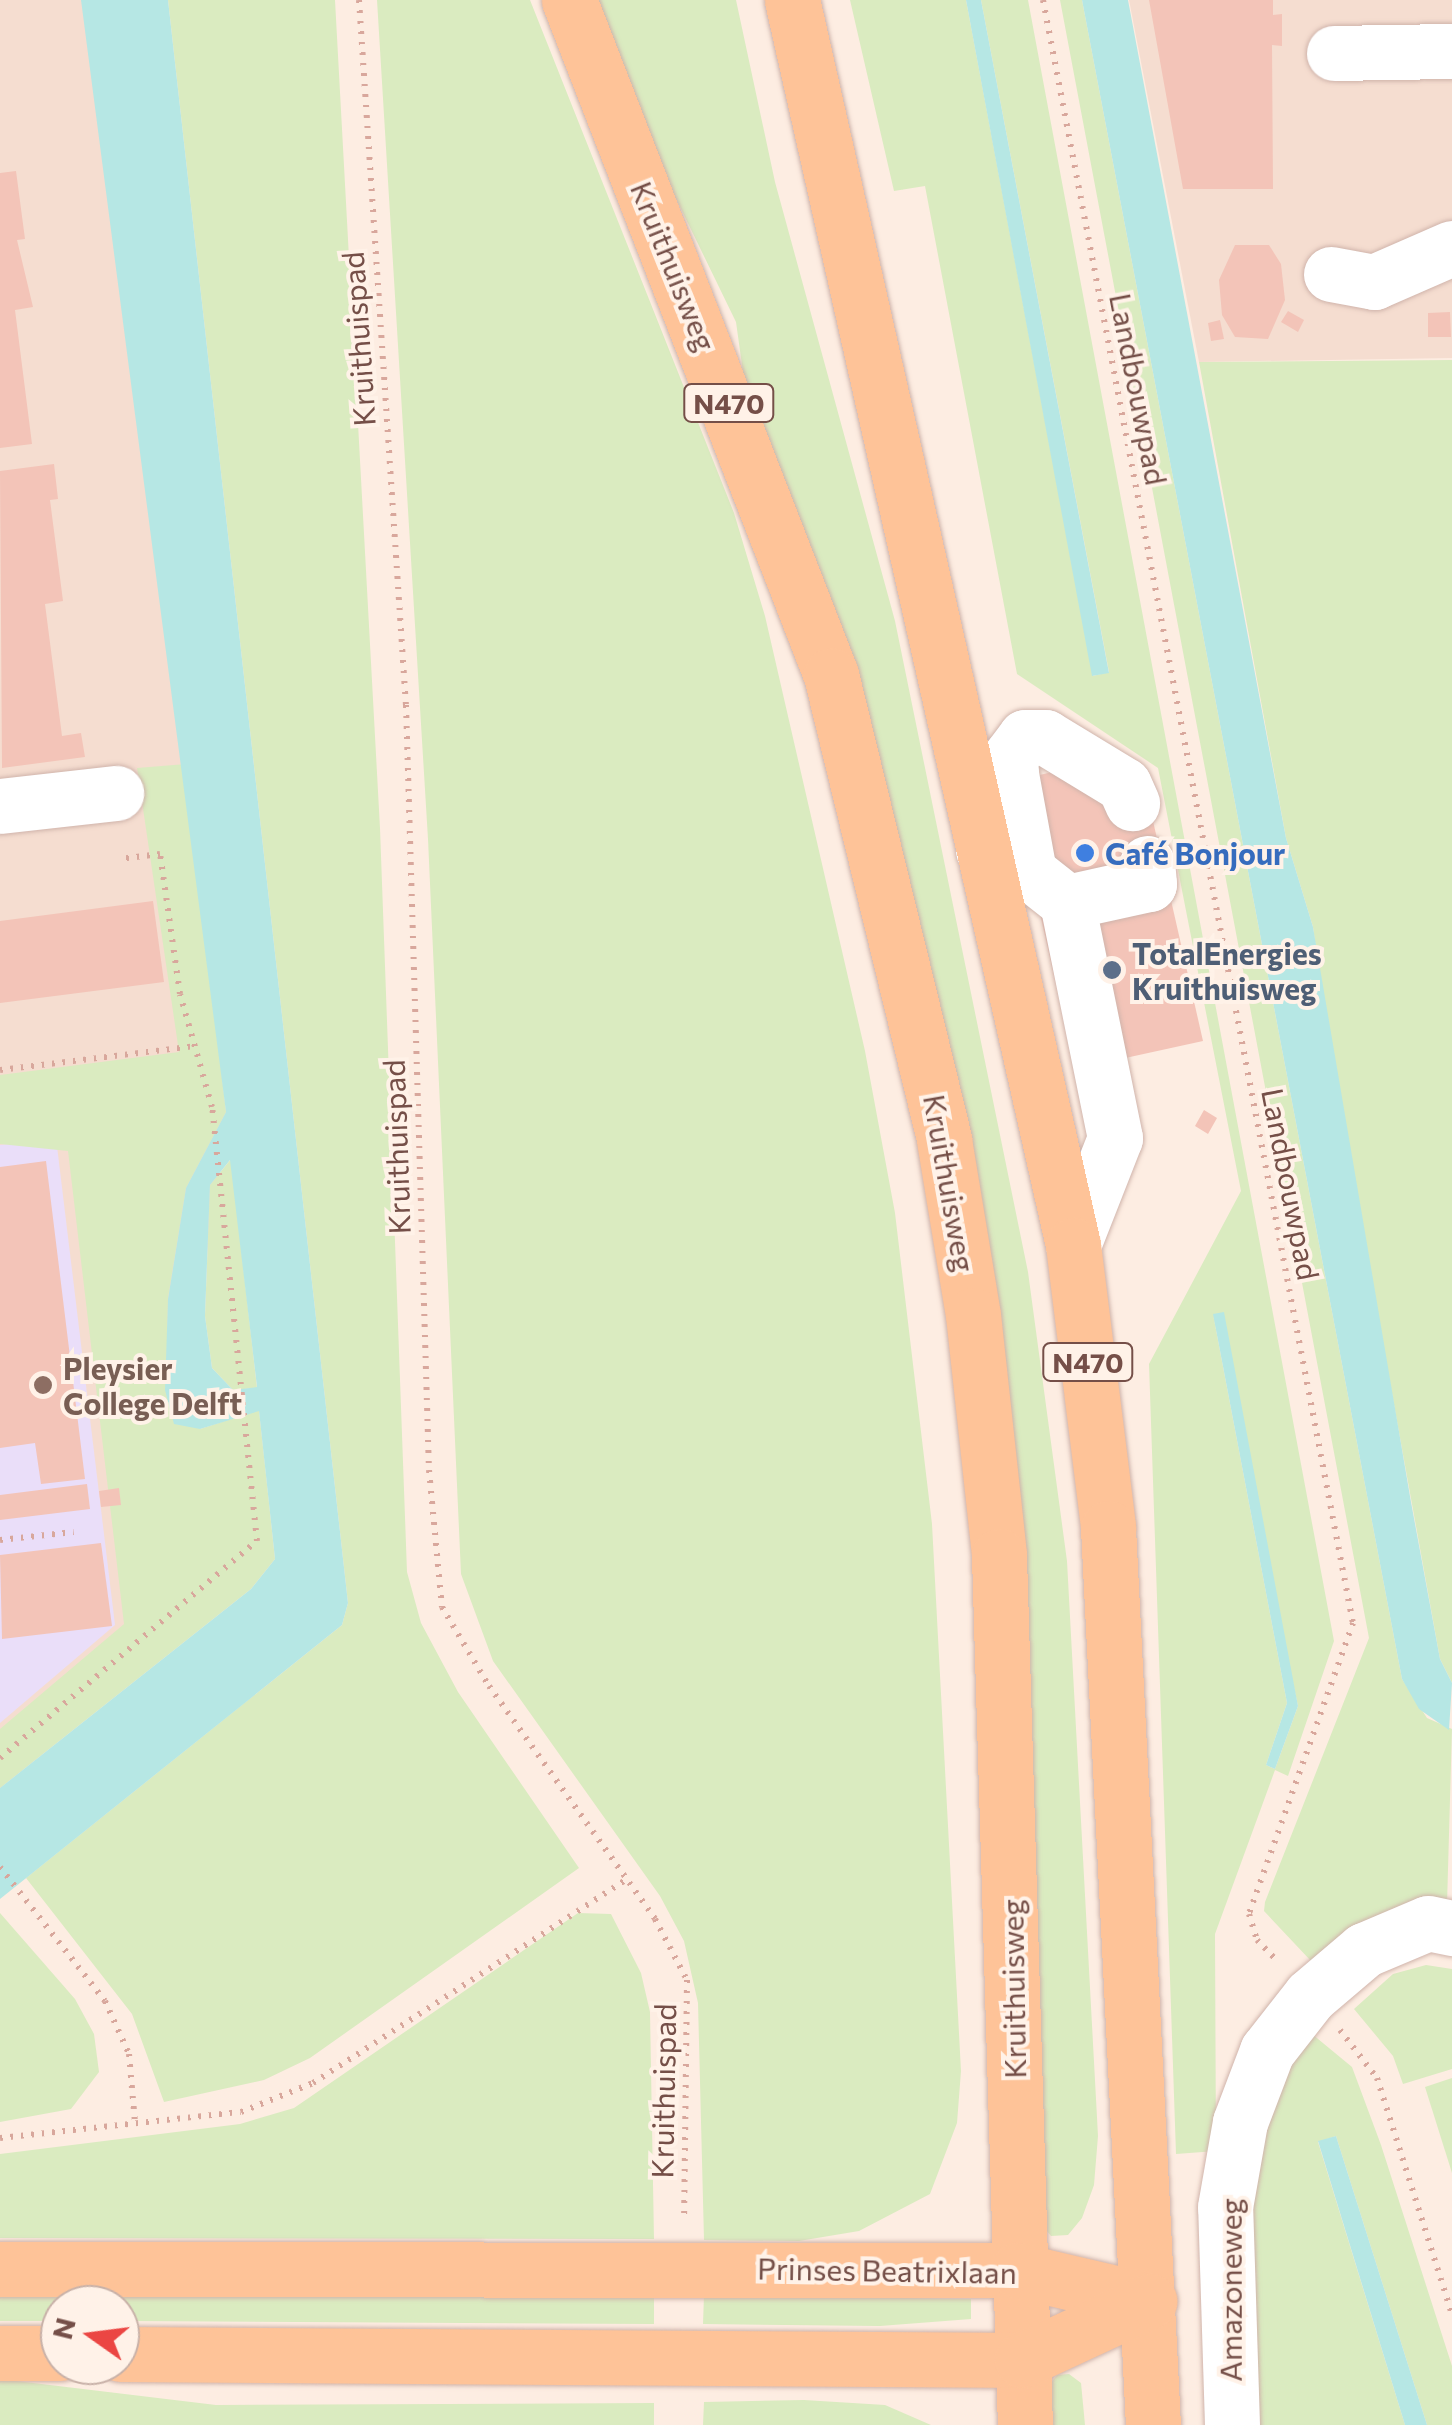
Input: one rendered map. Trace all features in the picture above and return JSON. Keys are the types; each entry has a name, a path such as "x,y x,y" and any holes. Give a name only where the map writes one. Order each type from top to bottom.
{"main road":[{"name":"Kruithuisweg","path":"569,0 831,675 944,1140 973,1315 999,1556 1017,2270 1025,2425"},
{"name":"N470","path":"792,0 1026,875 1108,1528 1153,2425"},
{"name":"Prinses Beatrixlaan","path":"0,2269 1017,2270 1149,2301"},
{"path":"140,2354 1022,2360 1149,2301"},
{"path":"0,2353 40,2353"}],"street":[{"path":"1334,53 1452,50"},
{"path":"1331,274 1374,282 1452,248"},
{"path":"1073,1244 1114,1138 1026,875 1010,757 1026,737 1046,737 1124,785 1132,803"},
{"path":"0,806 116,793"},
{"path":"1026,875 1148,884 1148,863"},
{"name":"Amazoneweg","path":"1232,2425 1225,2207 1240,2122 1266,2052 1310,1996 1364,1950 1400,1931 1428,1923 1452,1928"}],"path":[{"name":"Kruithuispad","path":"359,0 406,705 428,1470 442,1606 488,1686 627,1879 687,1980 684,2219"},
{"name":"Landbouwpad","path":"1043,0 1353,1623 1249,1914 1257,1940 1310,1996 1377,2078 1452,2315"},
{"path":"0,1758 258,1541 237,1384 212,1107 180,994 160,854 121,860"},
{"path":"0,1070 195,1046"},
{"path":"0,1540 74,1532"},
{"path":"0,1868 106,2001 129,2054 135,2122"},
{"path":"0,2138 241,2112 313,2083 627,1879"}],"shaded area":[{"path":"0,0 86,0 226,1112 152,1666 0,1788"},
{"path":"1129,0 1452,0 1452,358 1199,362"},
{"name":"Pleysier College Delft","path":"56,1138 115,1625 0,1723 0,1145"}],"green space":[{"path":"168,0 335,0 380,828 407,1572 421,1623 458,1692 579,1868 310,2058 264,2080 164,2102 132,2014 26,1878 342,1625 348,1603"},
{"path":"377,0 530,0 734,513 765,616 865,1051 895,1213 932,1524 961,2071 957,2123 930,2194 859,2231 799,2241 704,2240 698,2003 684,1941 660,1896 493,1661 461,1574 428,839"},
{"path":"598,0 736,0 775,182 895,621 1028,1272 1067,1561 1098,2136 1094,2185 1082,2218 1068,2235 1051,2236 1039,2222 1002,1448 747,401 736,322 629,102"},
{"path":"850,0 966,0 1093,676 1109,672 981,0 1028,0 1334,1641 1288,1776 1275,1770 1215,1934 1216,2151 1176,2154 1149,1364 1241,1191 1158,768 1017,674 925,186 894,191","holes":["1213,1314 1298,1706 1275,1769 1266,1765 1287,1703"]},
{"path":"1060,0 1082,0 1402,1679 1427,1718 1452,1729 1447,1905 1311,1961 1264,1911 1265,1902 1369,1638"},
{"path":"1452,360 1452,1683 1440,1659 1331,1056 1313,927 1286,838 1199,362"},
{"path":"186,764 226,1112 186,1188 168,1298 166,1390 200,1429 259,1410 275,1559 251,1589 0,1788 0,1729 124,1624 68,1151 0,1144 0,1075 179,1052 137,768"},
{"path":"231,1159 257,1388 233,1390 212,1368 205,1316 210,1185"},
{"path":"0,1913 75,1999 94,2034 99,2072 71,2109 0,2122"},
{"path":"578,1913 611,1914 641,1973 650,2012 654,2239 0,2238 0,2154 240,2124 294,2108"},
{"path":"1426,1965 1452,1969 1452,2069 1403,2084 1393,2056 1354,2009 1393,1974"},
{"path":"1312,2034 1352,2067 1381,2145 1452,2366 1452,2425 1427,2425 1336,2136 1318,2142 1405,2425 1249,2425 1247,2192 1281,2074"},
{"path":"1452,2078 1452,2173 1425,2087"},
{"path":"0,2292 40,2292 40,2321 0,2321"},
{"path":"140,2292 654,2294 654,2324 140,2321"},
{"path":"704,2295 971,2299 971,2319 880,2326 703,2324"},
{"path":"1069,2374 1081,2383 1085,2425 1044,2425 1047,2388 1057,2375"},
{"path":"0,2379 216,2405 654,2403 654,2425 0,2425"},
{"path":"804,2400 885,2405 931,2425 703,2425 704,2402"}],"water":[{"path":"81,0 168,0 348,1603 342,1625 0,1899 0,1788 251,1589 275,1559 259,1411 200,1429 174,1424 165,1390 168,1299 186,1188 226,1112","holes":["230,1160 257,1387 233,1390 212,1368 205,1316 210,1185"]},
{"path":"966,0 981,0 1109,673 1092,676"},
{"path":"1082,0 1128,0 1286,838 1313,927 1411,1502 1440,1659 1452,1683 1449,1730 1419,1709 1402,1679"},
{"path":"1224,1312 1298,1706 1275,1769 1266,1765 1287,1703 1213,1314"},
{"path":"1336,2136 1427,2425 1405,2425 1318,2141"}],"building":[{"path":"1149,0 1273,0 1273,15 1282,14 1282,46 1272,45 1273,189 1183,189"},
{"path":"16,171 25,239 17,240 33,307 15,310 32,444 0,448 0,173"},
{"path":"1235,245 1269,245 1281,264 1285,300 1268,339 1235,337 1222,315 1219,280"},
{"path":"1288,311 1304,320 1298,332 1281,322"},
{"path":"1450,312 1451,337 1428,337 1428,313"},
{"path":"1220,320 1224,339 1211,341 1208,323"},
{"path":"54,464 58,499 50,500 63,601 45,604 62,736 81,733 85,757 2,768 0,471"},
{"path":"1069,768 1148,799 1203,1041 1075,1069 1032,878 1027,778"},
{"path":"153,901 164,982 0,1003 0,921"},
{"path":"1204,1110 1217,1118 1208,1134 1195,1126"},
{"path":"46,1161 85,1479 41,1484 35,1443 0,1448 0,1167"},
{"path":"87,1484 90,1509 0,1520 0,1495"},
{"path":"119,1488 121,1505 101,1507 99,1491"},
{"path":"101,1543 112,1626 2,1639 0,1555"}],"place":[{"name":"Café Bonjour","path":"1085,853"},
{"name":"TotalEnergies Kruithuisweg","path":"1112,970"},
{"name":"Pleysier College Delft","path":"43,1385"}]}
